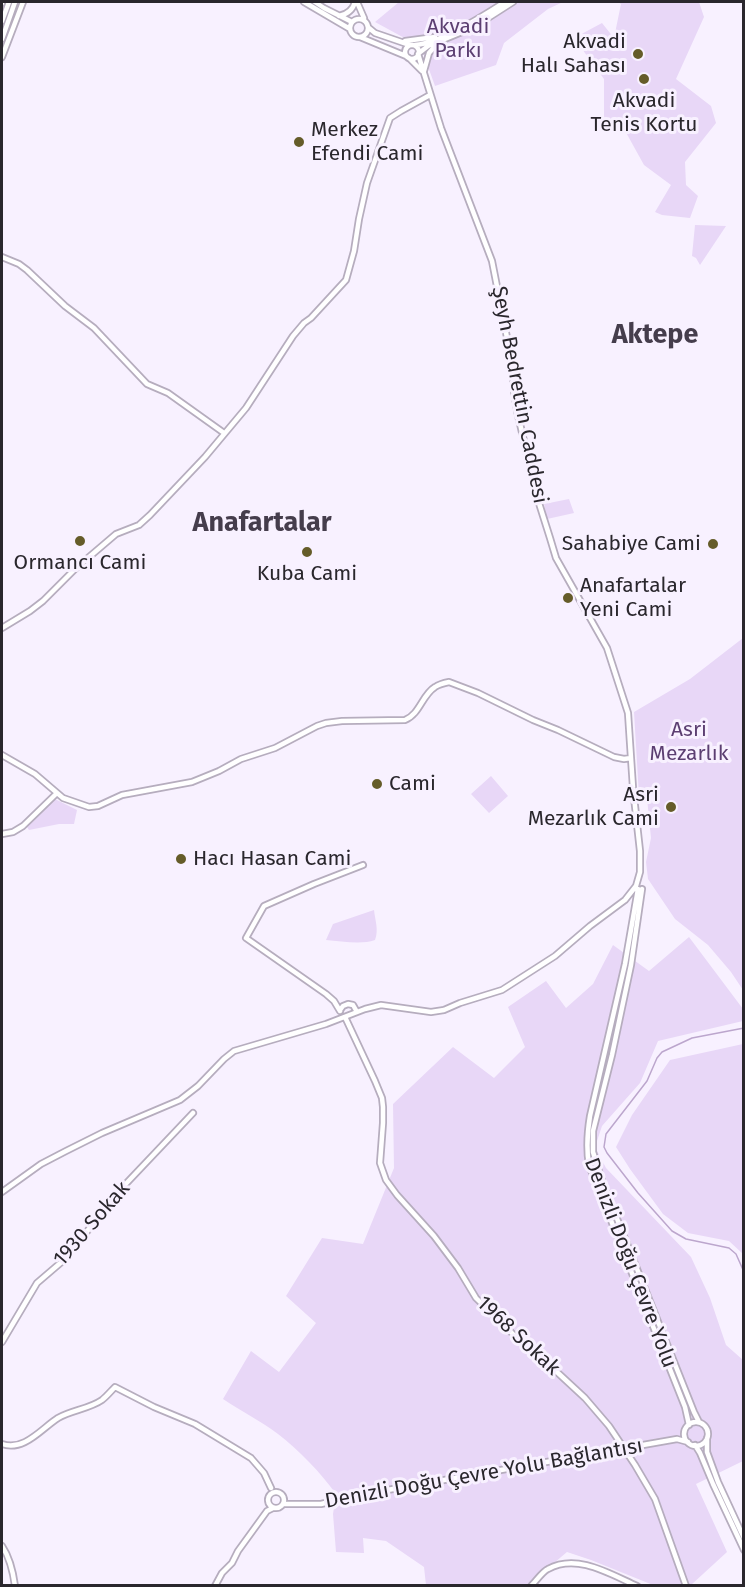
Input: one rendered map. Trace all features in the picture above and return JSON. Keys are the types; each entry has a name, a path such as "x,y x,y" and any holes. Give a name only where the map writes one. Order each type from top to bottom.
{"street":[{"path":"2,21 9,2"},
{"path":"2,39 15,2"},
{"path":"2,57 23,2"},
{"path":"304,2 350,29 353,35 360,37 367,34 369,27"},
{"path":"315,2 339,16 353,21 359,18 365,20"},
{"path":"413,45 405,49 407,57 414,58 442,38 505,2"},
{"path":"357,3 369,27 375,33 413,45 422,45 474,27 513,2"},
{"path":"350,29 357,3"},
{"path":"339,16 348,13 357,3"},
{"name":"Şeyh Bedrettin Caddesi","path":"360,37 407,57 423,74"},
{"path":"401,41 442,38"},
{"path":"423,74 429,53 442,38"},
{"path":"413,45 418,49 418,53"},
{"name":"Şeyh Bedrettin Caddesi","path":"2,1192 41,1164 66,1151 180,1100 234,1051 381,1005 431,1012 440,1011 502,990 555,956 637,888 640,851 628,713 607,648 556,558 538,500 536,481 529,463 518,415 512,358 492,261 444,137 418,53"},
{"path":"2,628 43,601 75,569 116,534 139,525 205,457 250,403 293,336 346,280 368,183 390,118 430,95"},
{"path":"2,257 27,270 65,306 94,328 147,384 168,393 224,433"},
{"path":"2,755 35,774 69,801 89,807 98,806 122,795 192,782 241,759 275,748 326,723 411,718 434,687 449,682 478,693 605,754 624,759 631,758"},
{"path":"2,834 13,832 23,826 57,793"},
{"path":"357,1012 353,1005 334,1001 246,938 264,906 363,865"},
{"path":"637,888 638,882 643,883 640,872"},
{"name":"Denizli Doğu Çevre Yolu","path":"637,888 631,965 593,1131 593,1152 602,1181 694,1412 699,1422 708,1430 707,1438"},
{"name":"Denizli Doğu Çevre Yolu","path":"637,888 625,964 590,1116 586,1151 589,1166 685,1407 687,1426 685,1435 688,1442"},
{"name":"1968 Sokak","path":"334,1001 382,1098 380,1163 382,1172 391,1187 434,1236 458,1268 476,1298 585,1398 609,1426 655,1499 686,1586"},
{"path":"340,1011 345,1004"},
{"name":"1930 Sokak","path":"2,1342 37,1283 65,1259 120,1190 193,1113"},
{"path":"2,1444 6,1446 26,1442 58,1418 101,1400 115,1387 195,1424 251,1458 269,1481 271,1488 267,1511"},
{"path":"676,1439 687,1426 699,1422"},
{"path":"695,1445 703,1443 707,1438"},
{"path":"707,1438 707,1452 718,1482 744,1538"},
{"name":"Denizli Doğu Çevre Yolu Bağlantısı","path":"284,1501 298,1505 321,1504 676,1439 688,1442"},
{"path":"688,1442 695,1445 700,1453 744,1550"},
{"path":"215,1586 267,1511 278,1508 284,1501 282,1495 271,1488"},
{"path":"269,1496 276,1492"},
{"path":"268,1503 273,1508"},
{"path":"2,1546 13,1570 15,1586"},
{"path":"531,1586 547,1569 567,1562 585,1564 637,1586"}],"green space":[{"name":"Akvadi Parkı","path":"399,2 563,2 548,9 504,43 496,65 435,86 421,47 375,22"},
{"path":"618,2 699,2 704,17 676,79 711,106 716,123 685,162 686,185 698,196 690,218 655,212 671,185 644,165 618,118 604,129 604,79 574,38 602,23 614,38 621,4"},
{"path":"695,225 726,226 700,265 692,256"},
{"path":"569,499 574,513 547,519 544,504"},
{"name":"Asri Mezarlık","path":"743,638 743,990 708,945 675,919 648,879 646,862 651,838 647,798 639,796 634,712 690,679"},
{"path":"491,776 508,796 489,813 471,794"},
{"path":"55,799 77,810 74,824 59,824 29,830 27,827"},
{"path":"374,910 377,929 375,940 357,942 326,940 333,924"},
{"path":"689,937 743,1009 743,1021 658,1041 640,1083 602,1126 595,1147 606,1168 691,1257 710,1298 726,1345 743,1360 743,1461 696,1484 727,1552 691,1585 653,1585 567,1552 528,1585 426,1585 424,1567 386,1541 363,1538 364,1553 336,1552 333,1514 336,1494 309,1462 286,1441 223,1399 251,1351 279,1372 316,1323 286,1296 322,1238 363,1244 394,1168 393,1104 453,1047 494,1078 525,1047 508,1007 546,981 566,1008 593,984 613,945 649,971"},
{"path":"744,1044 743,1254 729,1241 688,1233 663,1214 616,1147 632,1115 670,1060"}],"waterway":[{"path":"744,1028 692,1038 662,1052 647,1081 606,1134 604,1147 638,1193 672,1231 686,1239 729,1248 736,1254 744,1272"}],"place":[{"name":"Akvadi Halı Sahası","path":"638,54"},
{"name":"Akvadi Tenis Kortu","path":"644,79"},
{"name":"Merkez Efendi Cami","path":"299,142"},
{"name":"Ormancı Cami","path":"80,541"},
{"name":"Sahabiye Cami","path":"713,544"},
{"name":"Kuba Cami","path":"307,552"},
{"name":"Anafartalar Yeni Cami","path":"568,598"},
{"name":"Cami","path":"377,784"},
{"name":"Asri Mezarlık Cami","path":"671,807"},
{"name":"Hacı Hasan Cami","path":"181,859"}],"district":[{"name":"Aktepe","path":"655,335"},
{"name":"Anafartalar","path":"262,523"}]}
